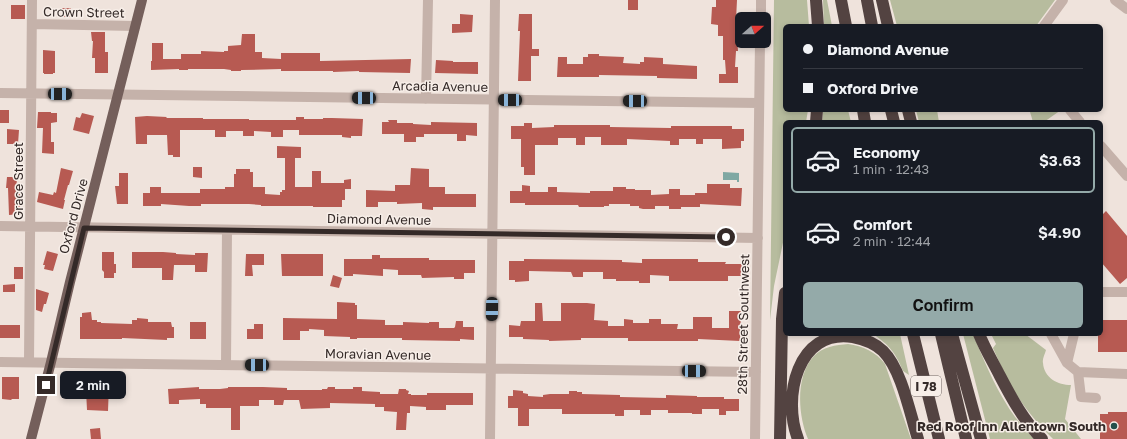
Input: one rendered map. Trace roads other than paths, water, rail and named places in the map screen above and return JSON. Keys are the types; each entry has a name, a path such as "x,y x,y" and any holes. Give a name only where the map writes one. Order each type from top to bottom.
{"highway":[{"path":"816,0 818,24"},
{"path":"841,0 846,24"},
{"path":"867,0 872,24"},
{"path":"882,0 888,24"},
{"path":"780,439 783,310"},
{"path":"798,439 793,424 792,397 797,372 801,361 808,352 823,341 834,337 846,336 858,338 876,346 883,351 889,359 901,384 918,439"},
{"name":"I 78","path":"913,336 939,439"},
{"name":"I 78","path":"941,336 966,439"},
{"path":"953,336 981,439"},
{"path":"980,336 1011,396 1030,426 1042,439"}],"main road":[{"name":"Oxford Drive","path":"32,439 142,0"}],"street":[{"name":"Grace Street","path":"29,362 32,0"},
{"path":"426,99 428,0"},
{"path":"490,439 495,0"},
{"path":"760,12 761,0"},
{"path":"1045,24 1063,0"},
{"path":"1115,0 1127,9"},
{"name":"Crown Street","path":"32,24 135,26"},
{"name":"28th Street Southwest","path":"755,439 760,48"},
{"name":"Arcadia Avenue","path":"0,93 759,103"},
{"path":"1072,112 1078,120"},
{"path":"1103,148 1127,176"},
{"name":"Diamond Avenue","path":"0,226 758,238"},
{"path":"226,365 227,230"},
{"path":"1103,292 1127,292"},
{"path":"1053,336 1067,363 1078,372 1127,374"},
{"path":"1067,363 1074,336"},
{"name":"Moravian Avenue","path":"0,362 756,372"},
{"path":"1078,372 1081,397 1096,398"}],"water":[{"path":"723,172 739,173 739,182 737,182 737,180 723,180"}],"place":[{"name":"Red Roof Inn Allentown South","path":"1114,426"}]}
